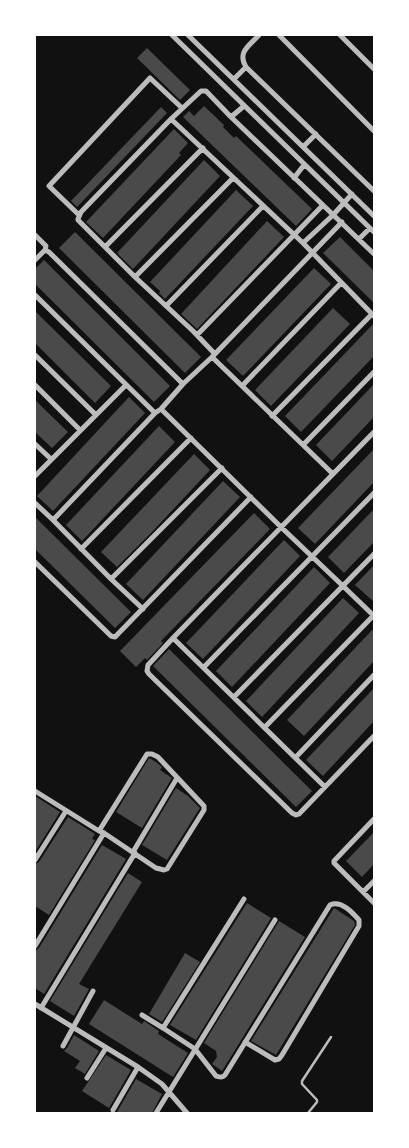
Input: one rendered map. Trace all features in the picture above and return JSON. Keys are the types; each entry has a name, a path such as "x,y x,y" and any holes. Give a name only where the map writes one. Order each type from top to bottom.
{"street":[{"path":"172,35 372,230 359,239"},
{"path":"188,35 374,216"},
{"path":"259,35 242,54 242,60 246,67 374,191"},
{"path":"279,35 374,131"},
{"path":"340,35 374,69"},
{"path":"234,79 246,67"},
{"path":"79,215 49,186 150,78 182,108"},
{"path":"333,474 242,386 197,335 78,220 79,215 171,118 203,91 374,254"},
{"path":"231,117 244,106"},
{"path":"171,118 303,243 373,315 272,416"},
{"path":"303,147 316,134"},
{"path":"105,247 203,148"},
{"path":"294,178 304,165"},
{"path":"135,277 234,178"},
{"path":"303,243 352,194"},
{"path":"197,335 323,205"},
{"path":"166,306 263,206"},
{"path":"53,520 342,222"},
{"path":"35,235 46,246 45,250 35,260"},
{"path":"45,250 183,384"},
{"path":"242,386 341,283"},
{"path":"35,295 155,413"},
{"path":"35,355 96,414"},
{"path":"303,445 374,372"},
{"path":"35,385 80,430"},
{"path":"35,476 126,385"},
{"path":"161,409 374,616 265,727"},
{"path":"374,432 173,638 148,665 147,671 294,814 298,814 374,736"},
{"path":"81,549 191,438"},
{"path":"35,444 51,459"},
{"path":"111,579 222,468"},
{"path":"204,667 374,493"},
{"path":"35,562 113,637 143,609 251,497"},
{"path":"35,503 143,609"},
{"path":"234,697 374,554"},
{"path":"173,638 325,786"},
{"path":"296,757 374,675"},
{"path":"35,791 102,832 156,868 164,870 167,869 204,810 204,806 158,757 147,754 102,832 35,946"},
{"path":"41,1008 177,778"},
{"path":"35,860 66,810"},
{"path":"374,818 334,861 374,902"},
{"path":"363,892 374,880"},
{"path":"164,1028 244,899"},
{"path":"142,1016 195,1049 216,1076 225,1075 245,1042 330,904 335,902 347,908 359,920 359,926 279,1059 275,1060 245,1042"},
{"path":"156,1113 275,920"},
{"path":"63,1046 93,991"},
{"path":"35,1004 138,1067 162,1084 186,1113"},
{"path":"87,1078 106,1048"},
{"path":"114,1110 138,1067"}],"lane":[{"path":"308,1113 317,1100 305,1088 302,1081 331,1037"}],"building":[{"path":"147,48 190,90 180,100 137,58"},
{"path":"204,106 224,125 223,127 234,138 236,136 312,209 296,226 183,117 189,111 194,116"},
{"path":"161,107 167,113 77,207 71,201"},
{"path":"174,129 188,143 179,153 181,155 103,238 86,222"},
{"path":"204,160 220,176 133,269 117,253"},
{"path":"236,190 253,206 165,299 159,293 160,291 150,282"},
{"path":"267,221 284,237 197,329 181,314"},
{"path":"75,232 201,357 185,373 59,248"},
{"path":"340,237 374,271 374,303 323,253"},
{"path":"44,260 170,386 154,402 35,284 35,269"},
{"path":"314,268 331,284 243,376 226,360"},
{"path":"333,308 350,324 271,406 255,390"},
{"path":"35,311 111,386 95,403 35,343"},
{"path":"374,323 374,356 301,432 285,416"},
{"path":"374,384 374,417 332,461 316,445"},
{"path":"129,397 145,413 53,511 37,496"},
{"path":"35,400 68,432 52,448 35,432"},
{"path":"159,426 175,442 82,541 66,525"},
{"path":"374,449 374,482 315,544 298,528"},
{"path":"194,454 210,470 117,567 101,552"},
{"path":"223,481 240,497 143,600 126,584"},
{"path":"374,509 374,542 344,573 328,557"},
{"path":"254,513 270,529 161,641 163,643 147,660 145,658 136,667 120,651"},
{"path":"35,517 131,612 115,628 35,549"},
{"path":"284,540 300,556 203,659 186,643"},
{"path":"374,565 374,602 355,585"},
{"path":"314,567 330,583 232,687 216,671"},
{"path":"343,598 359,613 262,717 246,701"},
{"path":"374,628 374,661 304,736 287,720"},
{"path":"169,649 312,791 296,807 153,666"},
{"path":"374,688 374,721 323,776 306,760"},
{"path":"149,758 162,767 160,770 172,778 142,828 116,812"},
{"path":"176,788 188,796 200,808 167,860 142,845"},
{"path":"35,796 60,812 35,852"},
{"path":"68,817 95,834 92,839 95,840 49,915 35,906 35,864 39,862"},
{"path":"374,832 374,864 362,877 346,861"},
{"path":"102,845 126,859 44,994 35,988 35,951 39,948"},
{"path":"128,873 142,882 79,984 89,989 74,1016 50,1001"},
{"path":"247,903 271,918 196,1040 170,1025"},
{"path":"334,908 354,921 355,925 276,1055 251,1041"},
{"path":"279,921 305,937 222,1071 212,1064 217,1057 216,1051 204,1043"},
{"path":"185,953 200,962 162,1022 149,1014"},
{"path":"104,1000 142,1024 144,1021 159,1031 158,1034 188,1053 173,1077 89,1024"},
{"path":"74,1035 99,1051 85,1074 75,1068 80,1061 64,1051"},
{"path":"106,1055 131,1070 109,1108 82,1091"},
{"path":"136,1079 162,1094 152,1113 118,1113 117,1112"}]}
